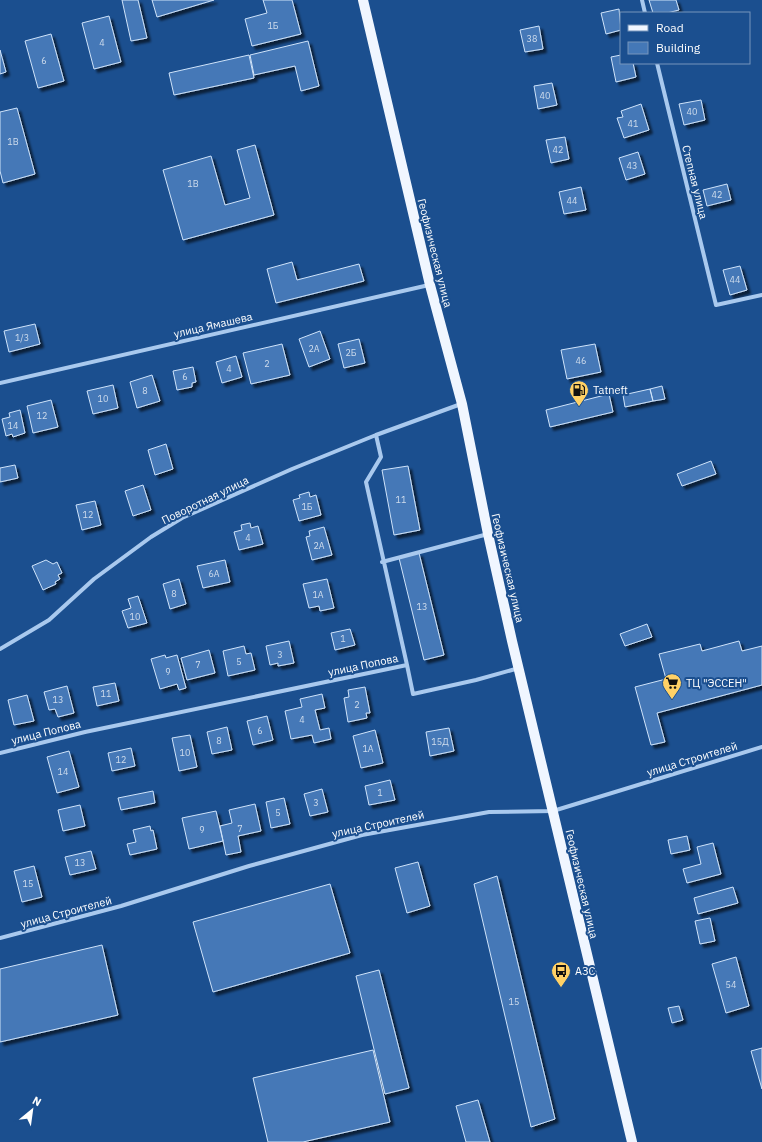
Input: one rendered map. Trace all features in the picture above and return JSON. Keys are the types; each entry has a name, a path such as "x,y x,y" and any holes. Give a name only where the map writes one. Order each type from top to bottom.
{"main road":[{"name":"Геофизическая улица","path":"363,0 430,285 462,404 488,534 632,1142"}],"street":[{"path":"642,0 645,12"},
{"name":"Степная улица","path":"657,64 716,305 762,295"},
{"name":"улица Ямашева","path":"0,383 430,285"},
{"path":"376,435 462,404"},
{"name":"улица Попова","path":"0,753 85,732 407,665 382,562 366,482 381,457 376,435"},
{"name":"Поворотная улица","path":"0,649 49,620 94,579 152,537 182,518 292,469 376,435"},
{"path":"382,562 488,534"},
{"path":"407,665 413,694 476,680 519,668"},
{"name":"улица Строителей","path":"0,938 121,906 249,866 362,835 489,812 553,811 762,747"}],"building":[{"path":"122,0 138,0 147,38 131,41"},
{"path":"152,0 214,0 157,17"},
{"path":"263,0 292,0 301,34 252,46 245,19 267,13"},
{"path":"649,0 676,0 679,10 671,12 653,12"},
{"path":"619,9 620,30 606,34 601,13"},
{"path":"109,16 121,62 94,69 82,23"},
{"path":"539,26 543,49 525,52 520,30"},
{"path":"51,34 64,81 38,88 25,41"},
{"path":"308,41 319,86 301,91 295,66 254,75 250,55"},
{"path":"0,50 6,72 0,74"},
{"path":"249,55 254,78 174,95 169,73"},
{"path":"620,55 620,64 633,64 636,77 616,82 611,57"},
{"path":"552,83 557,105 538,109 534,86"},
{"path":"701,100 705,120 684,125 679,104"},
{"path":"641,104 649,130 624,138 617,118 623,117 621,111"},
{"path":"17,108 35,174 3,183 0,171 0,112"},
{"path":"565,137 569,159 551,163 546,140"},
{"path":"255,145 274,215 183,240 163,170 211,156 225,205 250,198 237,150"},
{"path":"638,152 645,174 626,180 619,158"},
{"path":"727,184 731,200 707,206 703,190"},
{"path":"581,187 586,210 564,214 559,192"},
{"path":"292,262 297,280 359,264 364,281 276,303 267,269"},
{"path":"740,266 747,290 730,295 723,270"},
{"path":"35,324 40,344 9,352 4,331"},
{"path":"320,331 330,359 309,367 299,339"},
{"path":"359,339 365,363 344,368 338,344"},
{"path":"282,344 290,375 251,384 243,353"},
{"path":"595,344 601,372 567,379 561,350"},
{"path":"236,356 242,377 222,383 216,362"},
{"path":"193,367 196,382 192,383 192,387 177,390 173,371"},
{"path":"152,375 160,401 137,408 130,382"},
{"path":"113,385 118,408 93,414 87,391"},
{"path":"662,386 665,399 653,401 650,389"},
{"path":"650,389 653,401 625,407 623,395"},
{"path":"609,394 613,412 550,427 546,410"},
{"path":"51,400 58,427 33,433 27,406"},
{"path":"20,410 25,433 13,437 12,434 6,436 2,419 10,417 9,413"},
{"path":"166,444 173,469 155,475 148,450"},
{"path":"711,461 716,474 682,486 677,474"},
{"path":"15,465 18,478 0,482 0,468"},
{"path":"408,466 420,530 394,535 382,470"},
{"path":"143,485 151,510 133,516 125,491"},
{"path":"309,492 310,497 316,495 321,515 299,521 293,500 300,498 299,495"},
{"path":"95,501 101,525 82,530 76,505"},
{"path":"250,523 251,528 258,526 263,544 239,550 234,532 242,530 241,525"},
{"path":"324,527 332,555 312,560 306,537 310,536 309,531"},
{"path":"419,553 444,655 424,660 399,558"},
{"path":"46,560 53,564 57,562 62,573 58,575 60,579 55,582 56,584 43,590 32,566"},
{"path":"225,560 230,582 203,588 197,566"},
{"path":"179,579 186,604 170,609 163,584"},
{"path":"327,579 334,608 320,611 319,606 309,608 303,584"},
{"path":"138,596 147,623 128,628 122,611 131,608 128,599"},
{"path":"647,624 652,637 625,646 620,634"},
{"path":"350,629 355,645 335,650 331,633"},
{"path":"289,641 294,663 278,666 278,663 270,665 266,646"},
{"name":"ТЦ \"ЭССЕН\"","path":"739,641 742,651 762,646 762,685 657,713 665,742 651,745 635,687 666,679 659,654 700,644 702,651"},
{"path":"244,646 246,654 251,653 255,670 228,676 223,651"},
{"path":"209,650 215,673 187,680 181,658"},
{"path":"165,655 166,658 177,655 186,688 179,690 177,684 160,689 151,659"},
{"path":"115,683 119,701 97,706 93,687"},
{"path":"67,686 74,713 58,717 55,709 49,710 44,692"},
{"path":"365,687 370,713 366,713 367,718 348,722 344,698 349,697 348,690"},
{"path":"322,694 325,708 315,710 320,730 329,728 331,739 314,743 312,735 291,739 285,711 302,707 300,699"},
{"path":"27,695 34,721 14,725 8,700"},
{"path":"267,716 273,740 253,745 247,721"},
{"path":"227,727 232,750 212,754 207,732"},
{"path":"449,728 454,751 430,756 426,732"},
{"path":"375,730 383,763 361,768 353,736"},
{"path":"190,735 197,767 179,771 172,738"},
{"path":"131,748 135,766 112,771 108,753"},
{"path":"69,751 79,787 57,793 47,757"},
{"path":"390,780 395,800 369,805 365,786"},
{"path":"322,789 328,812 310,816 304,794"},
{"path":"153,791 155,803 121,810 118,798"},
{"path":"284,798 290,824 271,828 266,802"},
{"path":"255,804 261,831 238,836 241,852 226,855 220,826 232,823 229,810"},
{"path":"80,805 85,826 63,831 58,810"},
{"path":"216,811 223,841 189,849 182,818"},
{"path":"150,826 151,831 153,830 157,849 130,855 127,844 136,842 133,830"},
{"path":"687,836 690,850 671,854 668,840"},
{"path":"713,843 721,874 687,883 683,869 701,864 697,847"},
{"path":"91,851 96,869 70,875 65,857"},
{"path":"418,862 430,906 407,913 395,868"},
{"path":"34,866 42,897 22,902 14,871"},
{"path":"497,876 555,1119 531,1127 474,884"},
{"path":"330,884 350,953 213,992 193,922"},
{"path":"733,887 738,903 698,914 694,898"},
{"path":"710,918 715,941 700,944 695,921"},
{"path":"102,945 118,1015 0,1042 0,969"},
{"path":"736,957 749,1006 726,1013 712,964"},
{"path":"379,970 409,1088 385,1094 356,976"},
{"path":"679,1006 683,1020 672,1023 668,1008"},
{"path":"762,1048 762,1089 751,1051"},
{"path":"373,1050 390,1122 303,1142 268,1142 253,1078"},
{"path":"478,1100 490,1142 466,1142 456,1106"}],"place":[{"name":"Tatneft","path":"579,407"},
{"name":"ТЦ \"ЭССЕН\"","path":"672,700"},
{"name":"АЗС","path":"561,988"}]}
